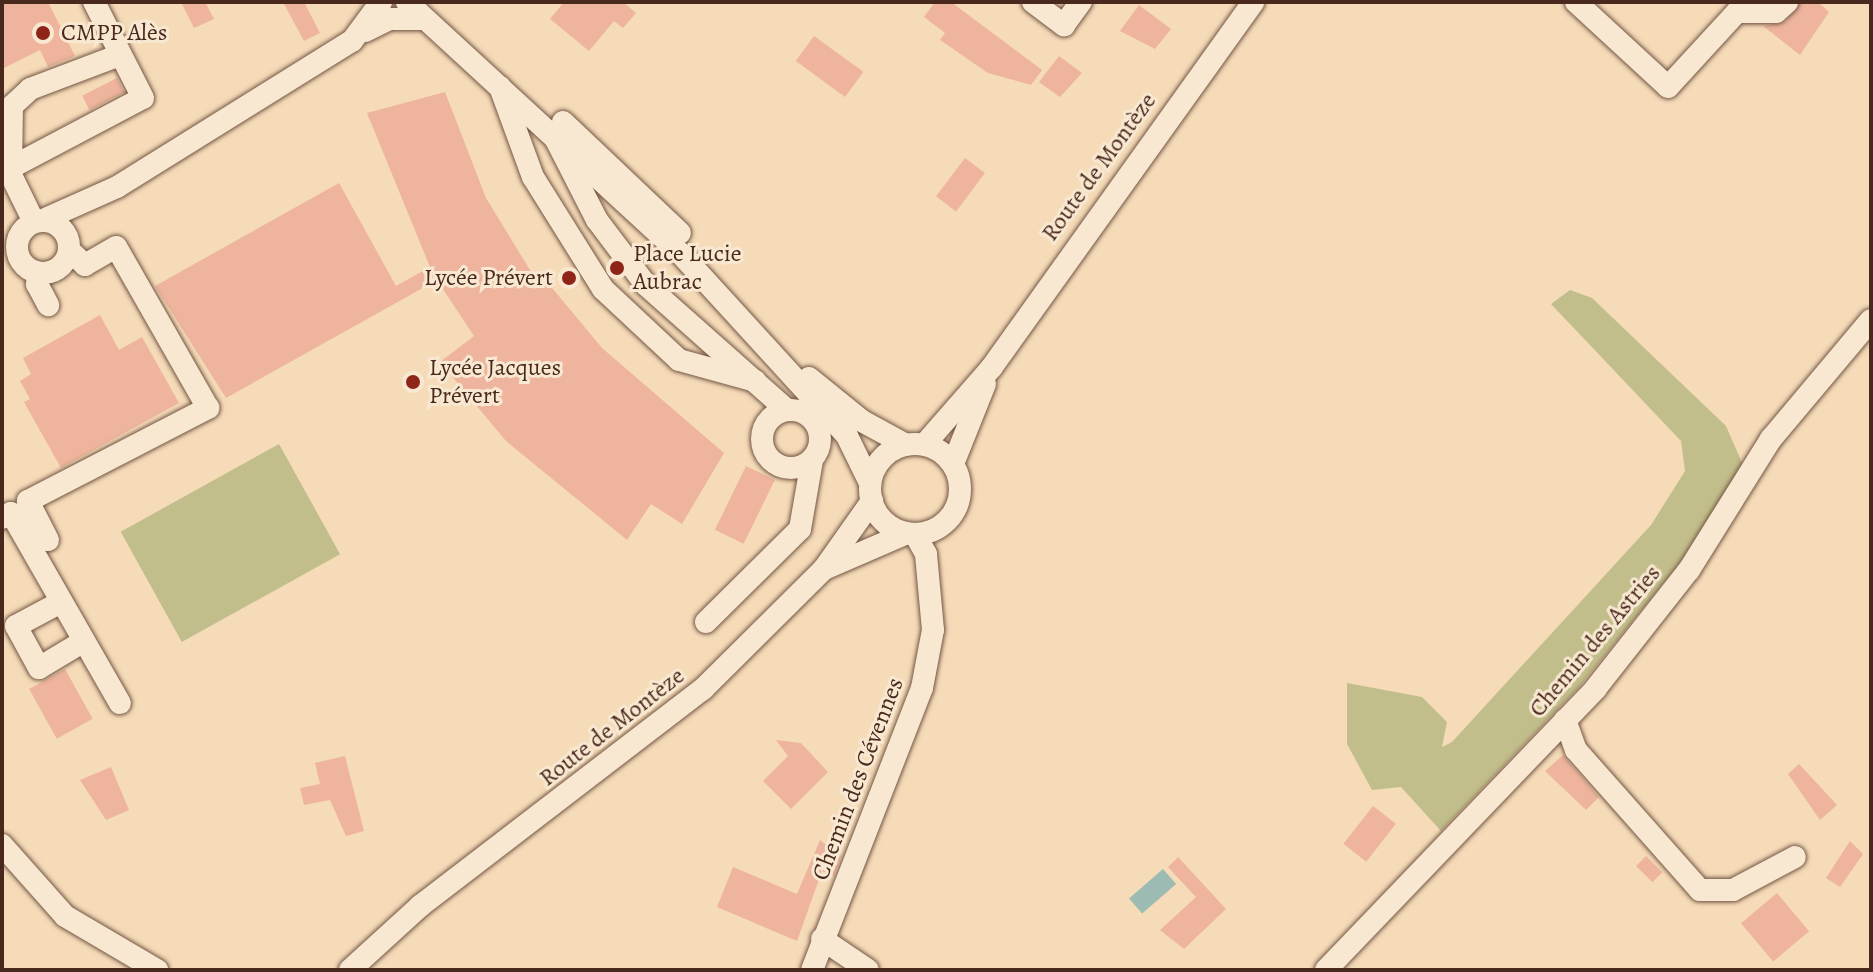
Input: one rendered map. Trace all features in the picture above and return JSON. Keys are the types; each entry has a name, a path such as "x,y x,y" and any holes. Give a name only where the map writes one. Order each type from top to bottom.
{"street":[{"path":"10,168 143,98 94,2"},
{"path":"360,34 381,2"},
{"path":"407,2 425,10 643,190 809,378 915,445 953,464 956,509 920,538 885,522 847,436 681,254 500,87 425,10"},
{"path":"1033,2 1064,25 1081,2"},
{"name":"Route de Montèze","path":"915,445 992,367 1253,2"},
{"path":"1576,2 1668,87 1737,12 1776,12 1787,2"},
{"path":"52,230 57,270 41,273 25,267 17,251 20,233 52,230 86,198 117,187 360,34 390,19 425,10"},
{"path":"48,540 28,501 208,408 116,247 85,265 52,230 10,168 6,122 20,97 120,55"},
{"path":"500,87 533,177 603,289 679,360 755,381"},
{"path":"552,132 575,185 624,259 665,304 787,410 805,413 818,428 847,436"},
{"path":"41,273 37,284 48,305"},
{"name":"Chemin des Astries","path":"1326,970 1565,720 1689,570 1771,439 1871,320"},
{"name":"Route de Montèze","path":"953,464 992,367"},
{"path":"787,410 763,427 767,456 793,468 812,460"},
{"path":"706,622 800,529 818,428"},
{"path":"824,569 871,492 882,458 915,445"},
{"path":"2,518 11,513 120,703"},
{"name":"Route de Montèze","path":"350,970 432,897 655,730 824,569 920,538"},
{"name":"Chemin des Cévennes","path":"812,970 922,688 933,630 920,538"},
{"path":"61,602 16,626 39,668 84,641"},
{"path":"1565,720 1576,750 1700,890 1733,890 1795,857"},
{"path":"2,845 65,916 157,970"},
{"path":"822,939 868,970"}],"shaded area":[{"path":"1570,290 1592,298 1726,426 1743,465 1681,561 1580,686 1441,831 1401,787 1372,790 1347,744 1347,683 1422,697 1447,722 1442,747 1452,742 1651,525 1685,471 1681,441 1551,304"},
{"path":"279,444 340,554 182,642 121,532"}],"water":[{"path":"1163,869 1176,884 1142,914 1129,899"}],"building":[{"path":"2,2 48,2 75,56 48,67 40,50 2,69"},
{"path":"181,2 205,2 214,19 194,28"},
{"path":"283,2 304,2 320,33 304,41"},
{"path":"564,2 623,2 636,13 623,28 614,21 589,51 550,19"},
{"path":"935,2 951,2 1042,70 1031,85 988,73 940,40 945,33 924,17"},
{"path":"1801,2 1818,2 1829,12 1800,55 1763,26 1785,22"},
{"path":"1139,5 1171,29 1155,49 1120,31"},
{"path":"814,36 863,72 845,97 796,61"},
{"path":"1059,56 1082,73 1060,97 1039,82"},
{"path":"117,78 124,92 90,110 82,96"},
{"path":"445,92 486,198 541,288 548,283 602,348 724,453 682,524 651,504 627,540 506,441 440,362 474,336 437,280 226,398 155,286 339,183 396,286 430,267 367,113"},
{"path":"965,158 985,173 956,211 936,196"},
{"path":"100,315 119,350 142,337 179,403 61,468 24,402 30,399 20,381 31,374 23,358"},
{"path":"746,466 775,480 744,544 715,530"},
{"path":"65,669 93,719 57,739 29,689"},
{"path":"776,740 801,743 828,772 791,809 763,781 788,756"},
{"path":"1563,755 1599,797 1586,810 1545,771"},
{"path":"345,756 364,831 346,836 330,800 304,805 300,788 320,784 315,763"},
{"path":"1799,764 1837,805 1820,820 1788,774"},
{"path":"111,767 129,810 106,820 80,780"},
{"path":"1373,806 1396,824 1366,862 1343,844"},
{"path":"820,840 841,856 834,876 822,871 797,941 717,907 733,867 797,894"},
{"path":"1850,841 1863,854 1840,887 1826,878"},
{"path":"1646,856 1662,872 1652,882 1636,866"},
{"path":"1178,857 1226,909 1184,949 1160,930 1196,897 1168,867"},
{"path":"1777,893 1809,931 1773,962 1741,923"}],"place":[{"name":"CMPP Alès","path":"43,33"},
{"name":"Place Lucie Aubrac","path":"617,268"},
{"name":"Lycée Prévert","path":"569,278"},
{"name":"Lycée Jacques Prévert","path":"413,382"}]}
